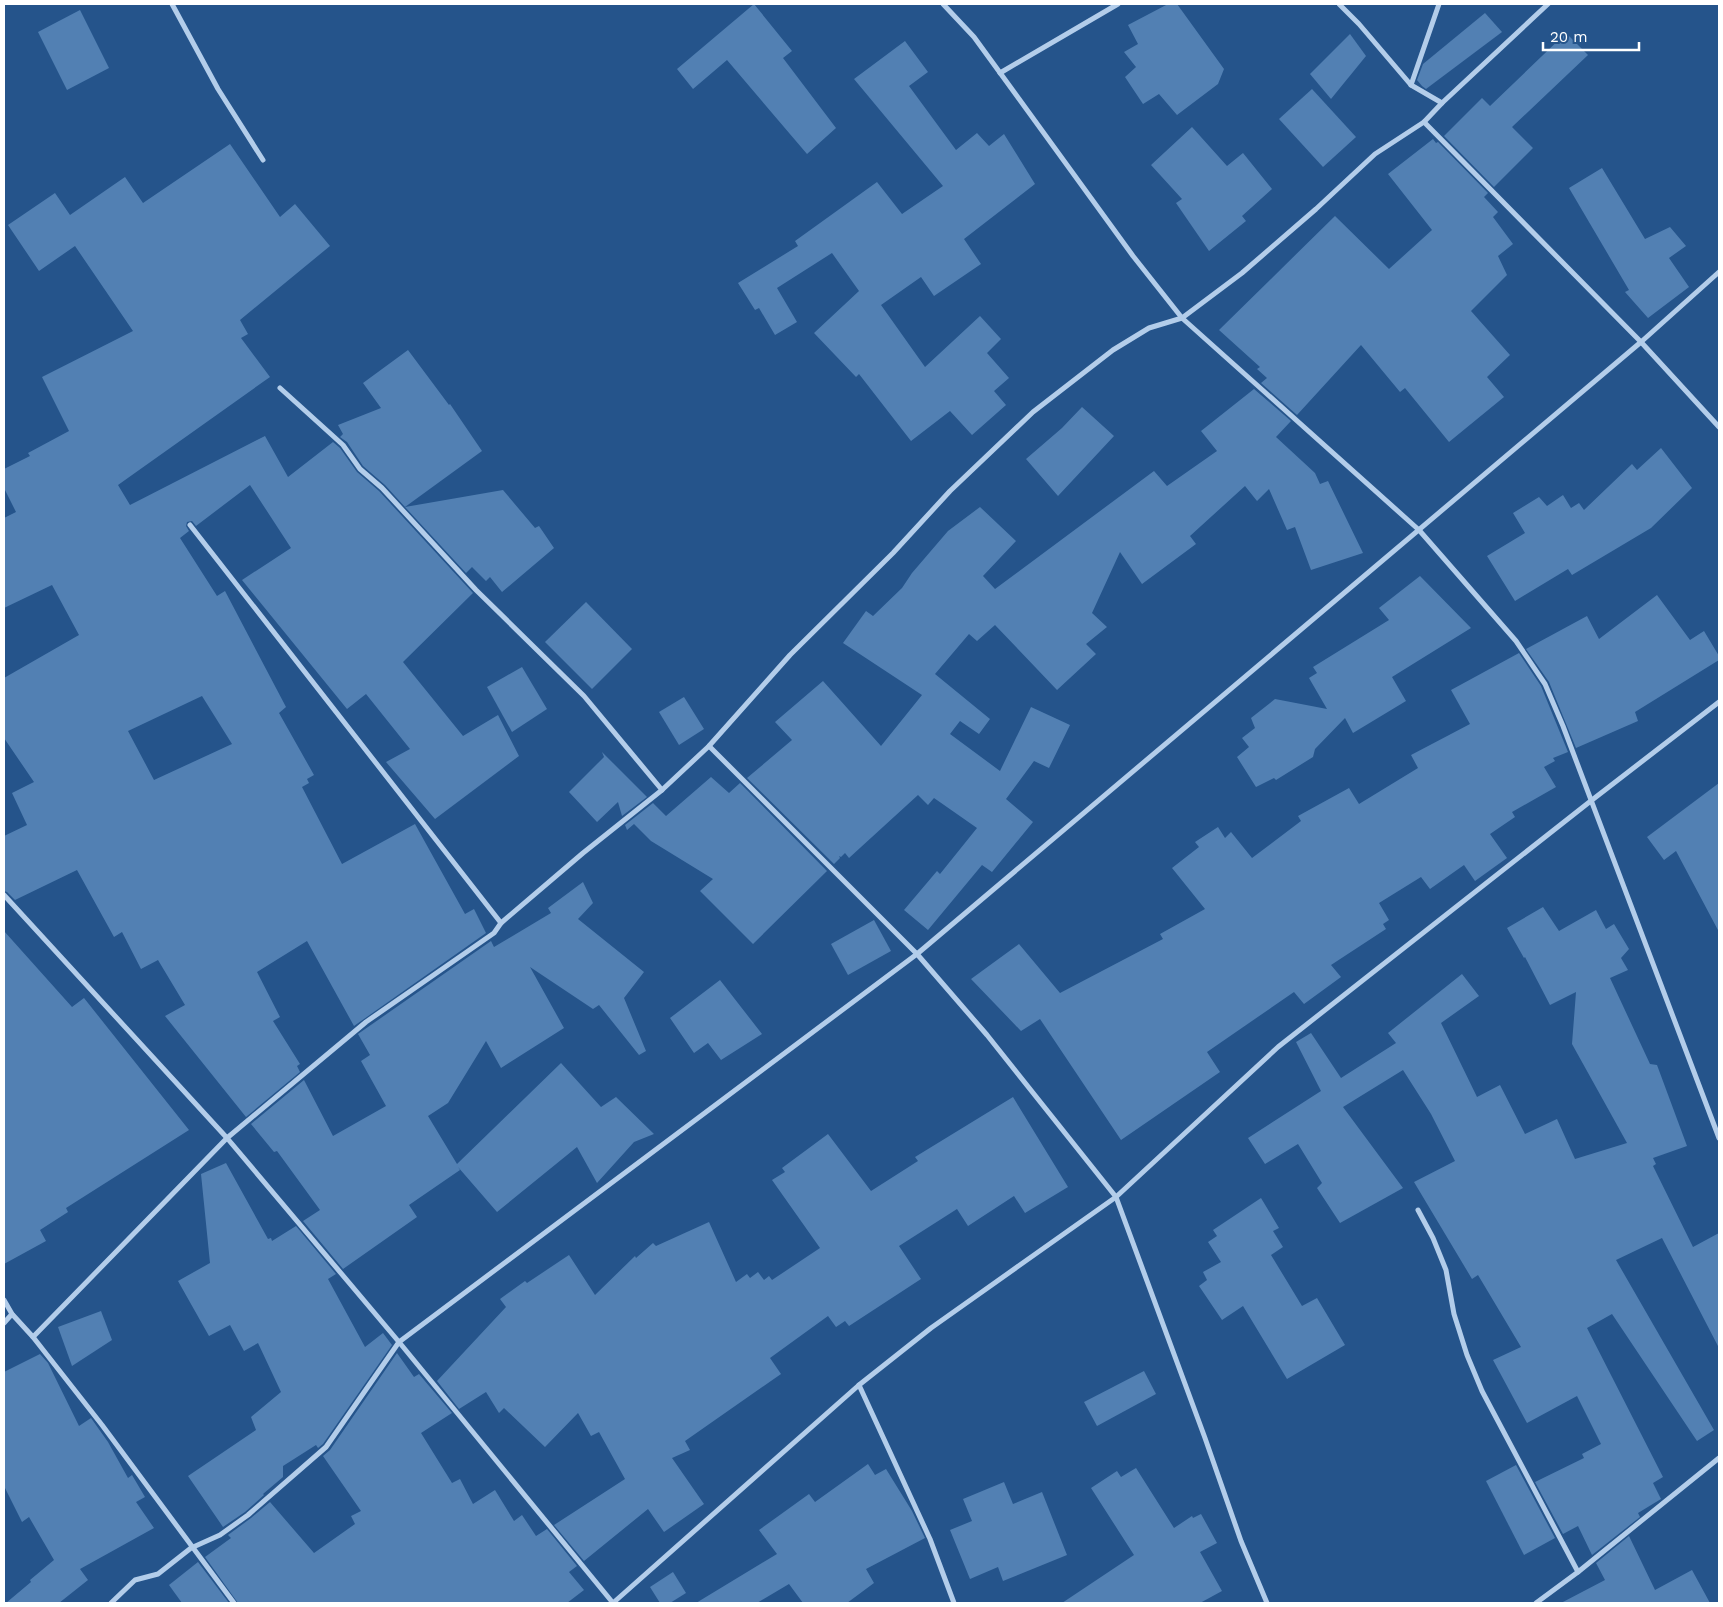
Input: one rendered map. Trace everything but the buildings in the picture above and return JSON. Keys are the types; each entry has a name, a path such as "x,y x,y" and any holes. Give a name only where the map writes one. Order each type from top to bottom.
{"street":[{"path":"172,4 218,89 263,160"},
{"path":"943,4 974,37 1128,248 1182,318 1419,530 1516,641 1544,684 1592,800 1719,1138"},
{"path":"1000,73 1118,4"},
{"path":"1339,4 1359,24 1411,85 1442,103"},
{"path":"1411,85 1439,4"},
{"path":"33,1337 227,1138 366,1022 494,933 502,923 583,852 662,790 709,746 790,655 893,553 950,491 1033,412 1113,350 1149,328 1182,318 1249,266 1316,209 1375,154 1424,122 1548,4"},
{"path":"1424,122 1641,342 1719,427"},
{"path":"111,1603 134,1580 158,1574 191,1548 220,1534 248,1515 326,1447 399,1342 917,954 1641,342 1719,272"},
{"path":"280,388 343,446 360,469 382,488 476,590 584,696 662,790"},
{"path":"190,525 502,923"},
{"path":"4,895 227,1138 399,1342 613,1603 859,1385 931,1328 1116,1197 1278,1048 1719,702"},
{"path":"709,746 917,954 988,1036 1116,1197 1242,1541 1267,1603"},
{"path":"1418,1210 1446,1270 1454,1314 1467,1355 1482,1390 1578,1572"},
{"path":"4,1300 12,1314 33,1337 156,1496 191,1548 234,1603"},
{"path":"4,1323 12,1314"},
{"path":"859,1385 930,1539 954,1603"},
{"path":"1536,1603 1578,1572 1719,1458"}]}
